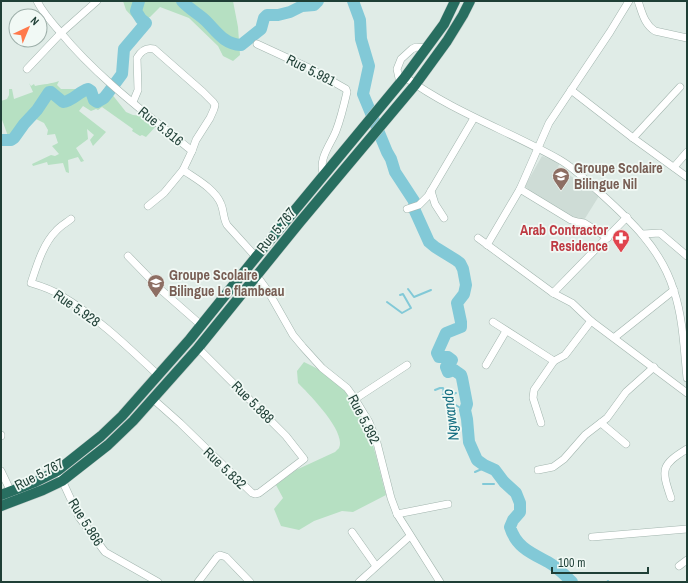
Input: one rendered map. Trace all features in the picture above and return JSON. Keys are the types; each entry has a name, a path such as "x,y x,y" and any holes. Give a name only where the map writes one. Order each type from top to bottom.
{"highway":[{"path":"6,494 57,471 101,436 122,416 201,325 403,80 444,24 456,1"},
{"name":"Rue 5.767","path":"1,506 62,481 108,444 133,421 198,348 300,222 415,85 446,41 463,15 470,1"}],"street":[{"name":"Rue 5.916","path":"37,1 61,33 86,61 192,151 183,170 164,192 148,206"},
{"path":"27,69 61,33 97,1"},
{"path":"488,246 520,188 549,122 629,1"},
{"path":"638,1 644,19 650,28 655,31 687,38"},
{"name":"Rue 5.981","path":"257,44 309,68 346,89 347,92 338,126 324,159 322,168 324,175"},
{"path":"427,48 416,47 401,59 397,69 403,80 415,85 474,118 538,148 568,165 627,217 643,234 662,261 674,290 678,305 687,378"},
{"path":"133,102 138,90 137,58 139,53 146,49 154,49 203,92 215,105 212,114 196,140 192,151"},
{"path":"633,138 680,87"},
{"path":"571,90 687,177"},
{"path":"407,209 423,202 474,118"},
{"path":"674,167 687,152"},
{"path":"183,170 211,192 220,202 227,225 256,257"},
{"path":"520,188 571,220 584,222 608,238"},
{"path":"431,191 435,204 444,218"},
{"path":"553,293 627,217"},
{"name":"Rue 5.928","path":"72,219 57,229 53,234 37,266 31,283 59,294 97,321 158,375"},
{"path":"643,234 660,233 687,256"},
{"path":"478,238 553,293 572,303 591,321 687,393"},
{"path":"128,256 160,289 201,325"},
{"name":"Rue 5.892","path":"257,276 268,291 293,335 302,347 322,368 348,388 369,422 376,439 391,498 397,514 440,582"},
{"path":"614,337 674,290"},
{"path":"541,423 533,394 534,390 554,361 565,356 591,321"},
{"path":"493,322 554,361"},
{"path":"486,365 506,331"},
{"name":"Rue 5.888","path":"198,348 286,436 304,459"},
{"path":"355,399 407,365"},
{"path":"538,470 553,467 564,459 585,435 601,423 612,412 626,392 654,367"},
{"name":"Rue 5.832","path":"153,399 180,423 252,494 259,493 304,459"},
{"path":"601,423 626,444"},
{"path":"671,498 664,478 666,466 673,457 687,448"},
{"path":"1,471 6,494"},
{"name":"Rue 5.866","path":"57,471 80,517 105,552 158,582"},
{"path":"397,514 448,504"},
{"path":"592,537 687,529"},
{"path":"352,532 376,566"},
{"path":"359,582 410,536"},
{"path":"198,582 220,555 226,557 250,582"},
{"path":"679,566 687,560"}],"shaded area":[{"name":"Groupe Scolaire Bilingue Nil","path":"542,156 560,163 558,167 599,196 584,220 575,221 536,197 525,186"}],"green space":[{"path":"123,1 233,1 238,27 240,55 233,61 223,56 218,46 189,18 160,7 150,17 138,23 126,10"},
{"path":"59,81 57,85 61,89 77,90 74,94 63,99 55,92 48,90 37,107 14,133 8,136 1,117 1,101 7,99 9,89 12,89 14,99 33,92 29,83 31,86 34,84 35,86"},
{"path":"111,93 126,112 133,115 142,116 157,125 146,137 142,135 140,136 132,131 133,129 102,107 98,110 96,109 91,111 83,106 79,111 106,132 93,146 90,140 94,135 87,129 88,139 76,148 84,161 81,162 78,157 68,160 69,173 66,172 63,163 48,165 47,162 33,166 32,164 51,155 55,156 59,154 52,146 58,143 55,134 47,135 48,130 44,123 36,119 32,121 30,120 36,114 47,97 49,96 58,102 65,103 84,94 88,95 97,105"},
{"path":"304,362 334,379 346,390 355,403 369,432 386,495 353,512 342,511 314,521 299,530 281,526 274,509 283,498 276,485 296,470 335,452 339,448 340,441 337,432 325,413 298,383 297,371"}],"waterway":[{"path":"1,140 11,140 14,138 37,110 49,92 63,102 70,100 88,89 91,91 94,100 97,102 104,98 122,74 124,49 146,23 141,19 136,11 139,1"},
{"path":"182,1 203,18 225,40 241,45 261,29 264,18 267,15 278,15 290,12 302,6 314,5 318,1"},
{"name":"Ngwando","path":"353,1 360,20 361,39 369,66 363,94 391,159 395,172 414,201 415,211 429,242 460,263 463,269 466,285 464,294 457,303 461,327 446,333 437,353 439,357 448,357 452,360 446,367 448,372 454,370 461,375 467,404 465,410 469,442 477,460 495,470 504,482 516,493 520,503 520,512 513,520 510,527 516,540 525,549 555,566 572,582"},
{"path":"408,289 414,297 431,290"},
{"path":"387,302 402,313 411,308 403,294 400,295"},
{"path":"435,390 443,388 444,393 442,396"},
{"path":"447,396 456,393"},
{"path":"449,404 454,404 459,407"},
{"path":"475,472 484,468"},
{"path":"483,484 494,484"}],"place":[{"name":"Groupe Scolaire Bilingue Nil","path":"561,191"},
{"name":"Arab Contractor Residence","path":"621,253"},
{"name":"Groupe Scolaire Bilingue Le flambeau","path":"156,298"}]}
